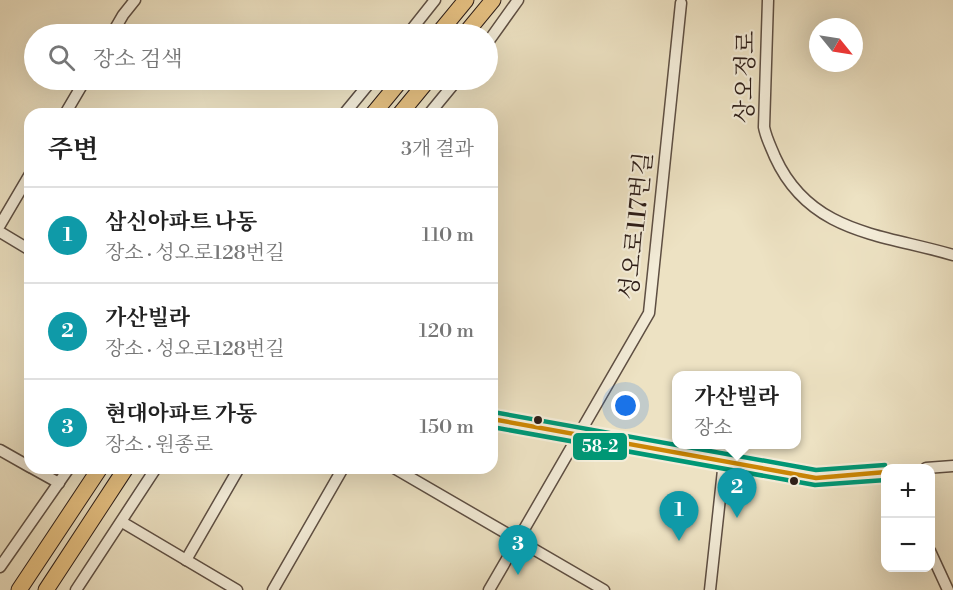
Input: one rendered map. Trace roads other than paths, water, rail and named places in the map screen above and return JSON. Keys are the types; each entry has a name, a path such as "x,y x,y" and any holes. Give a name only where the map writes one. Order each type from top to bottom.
{"highway":[{"path":"446,24 466,0"},
{"path":"473,24 493,0"},
{"path":"379,108 393,90"},
{"path":"405,108 420,90"},
{"path":"19,590 96,474"},
{"path":"46,590 122,474"}],"street":[{"path":"118,24 135,0"},
{"path":"416,24 435,0"},
{"path":"498,28 518,0"},
{"name":"상오정로","path":"768,0 765,136 780,168 794,188 828,217 850,228 953,255"},
{"name":"성오로117번길","path":"489,590 649,313 681,3"},
{"path":"69,108 80,90"},
{"path":"349,108 364,90"},
{"path":"434,108 449,90"},
{"path":"0,225 24,184"},
{"path":"0,232 24,246"},
{"path":"498,420 816,478 881,472"},
{"path":"0,450 24,463"},
{"path":"710,590 724,461"},
{"path":"935,467 953,466"},
{"path":"43,474 59,483"},
{"path":"0,567 65,474"},
{"path":"82,588 152,474"},
{"path":"186,560 236,474"},
{"path":"273,590 340,474"},
{"path":"404,474 604,590"},
{"path":"122,522 237,590"},
{"path":"935,562 948,590"}],"place":[{"name":"가산빌라","path":"737,518"},
{"name":"삼신아파트 나동","path":"679,541"},
{"name":"현대아파트 가동","path":"518,575"}]}
